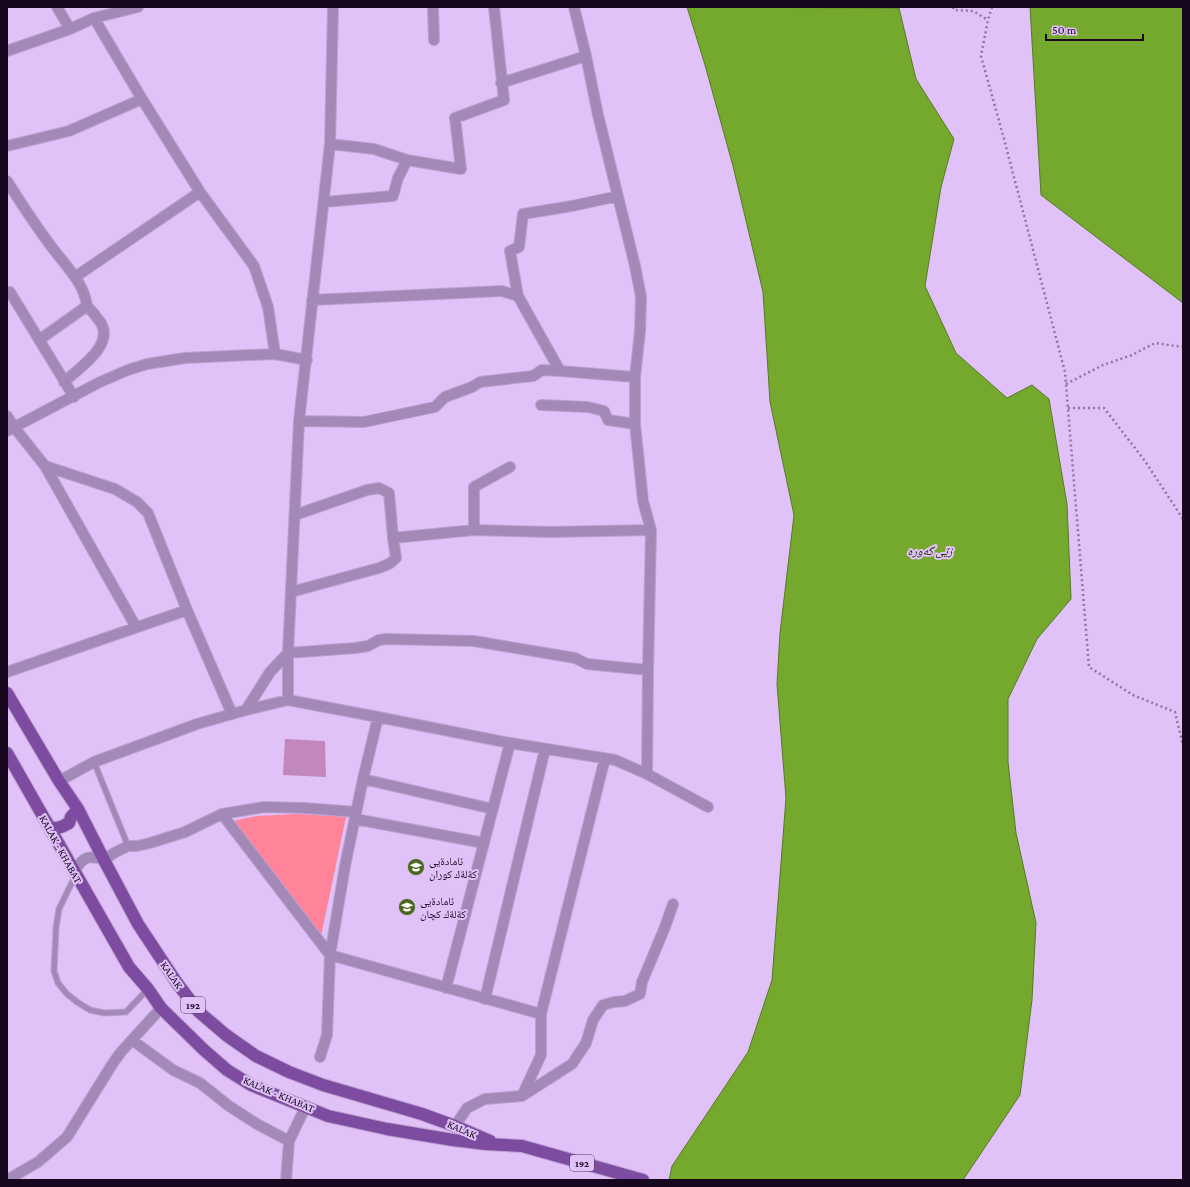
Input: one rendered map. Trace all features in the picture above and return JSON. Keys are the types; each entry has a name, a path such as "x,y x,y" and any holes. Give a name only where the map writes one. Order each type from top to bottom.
{"main road":[{"name":"KALAK","path":"7,693 59,781 78,809 138,924 177,983 199,1012 226,1036 256,1056 289,1072 323,1085 422,1114 490,1141 522,1146"},
{"name":"KALAK - KHABAT","path":"7,753 128,967 148,989 161,1008 227,1070 251,1085 328,1116 387,1129 446,1139 486,1144 522,1146 642,1180"},
{"path":"46,821 50,826 55,828 65,826 69,823 71,817 78,809"}],"street":[{"path":"57,7 70,29"},
{"path":"7,51 70,29 94,18 138,7"},
{"path":"288,700 288,653 299,421 330,144 333,7"},
{"path":"433,7 434,40"},
{"path":"330,144 374,149 407,160 460,169 455,118 504,100 494,7"},
{"path":"574,7 598,115 636,266 641,298 640,331 635,377 635,424 643,501 651,530 647,774"},
{"path":"94,18 200,192 254,266 268,307 275,354"},
{"path":"502,83 586,56"},
{"path":"7,146 69,131 142,99"},
{"path":"324,202 393,196 398,178 407,160"},
{"path":"7,181 50,245 75,277 86,298 87,306 102,324 104,340 96,354 64,382"},
{"path":"75,277 200,192"},
{"path":"560,371 518,296 510,251 519,247 523,214 572,206 618,196"},
{"path":"10,292 74,397"},
{"path":"312,300 502,292 518,296"},
{"path":"39,340 87,306"},
{"path":"10,429 107,379 147,364 185,358 275,354 307,360"},
{"path":"299,421 364,422 435,406 445,397 472,387 480,382 533,376 542,370 635,377"},
{"path":"541,405 588,407 604,411 608,420 635,424"},
{"path":"7,416 10,429 44,466 136,627"},
{"path":"44,466 115,489 137,502 148,513 187,610 232,714"},
{"path":"474,530 474,487 510,467"},
{"path":"291,592 389,564 396,558 388,493 378,488 367,490 295,515"},
{"path":"393,538 474,530 551,532 651,530"},
{"path":"7,672 187,610"},
{"path":"246,710 270,672 288,653 355,648 368,646 379,640 387,639 474,641 575,658 587,664 648,670"},
{"path":"59,781 94,762 197,724 288,700 510,743 615,760 647,774 708,808"},
{"path":"320,1057 327,1035 330,955 345,866 363,779 378,717"},
{"path":"446,988 510,743"},
{"path":"486,999 545,749"},
{"path":"522,1096 541,1055 541,1014 605,758"},
{"path":"363,779 493,809"},
{"path":"76,875 75,870 78,864 91,856 104,860 128,846 137,846 150,843 185,832 222,814 264,808 304,808 355,816 484,843"},
{"path":"222,814 330,955 541,1014"},
{"path":"455,1126 467,1108 484,1099 522,1096 572,1064 586,1043 593,1020 603,1005 625,1001 640,994 642,982 673,904"},
{"path":"7,1180 38,1162 67,1137 112,1063 161,1008"},
{"path":"132,1040 173,1070 200,1083 229,1106 290,1141"},
{"path":"286,1180 290,1141 306,1106"}],"lane":[{"path":"94,762 128,846"},
{"path":"76,875 59,909 56,928 54,971 58,983 67,994 77,1002 90,1010 104,1013 126,1012 148,989"}],"path":[{"path":"953,7 954,10 973,11 988,20"},
{"path":"992,7 981,56 1065,372 1088,668 1133,695 1175,712 1183,746"},
{"path":"1066,384 1103,365 1132,356 1155,343 1183,347"},
{"path":"1068,408 1104,408 1145,461 1183,519"}],"shaded area":[{"path":"299,814 346,817 320,941 228,822 256,816"}],"water":[{"name":"زێی گەورە","path":"687,7 899,8 916,79 954,139 941,187 925,286 956,353 1007,398 1032,385 1049,399 1067,504 1071,599 1037,639 1008,699 1008,762 1016,833 1036,923 1032,1000 1020,1095 963,1180 669,1180 672,1166 748,1052 772,980 786,798 777,684 780,633 794,515 770,402 763,292 733,166"},
{"path":"1030,7 1183,7 1183,303 1041,195"}],"building":[{"path":"285,739 325,741 326,777 283,775"}],"place":[{"name":"ئامادةيى كةلةك كوران","path":"416,867"},
{"name":"ئامادةيى كةلةك كچان","path":"407,907"}]}
